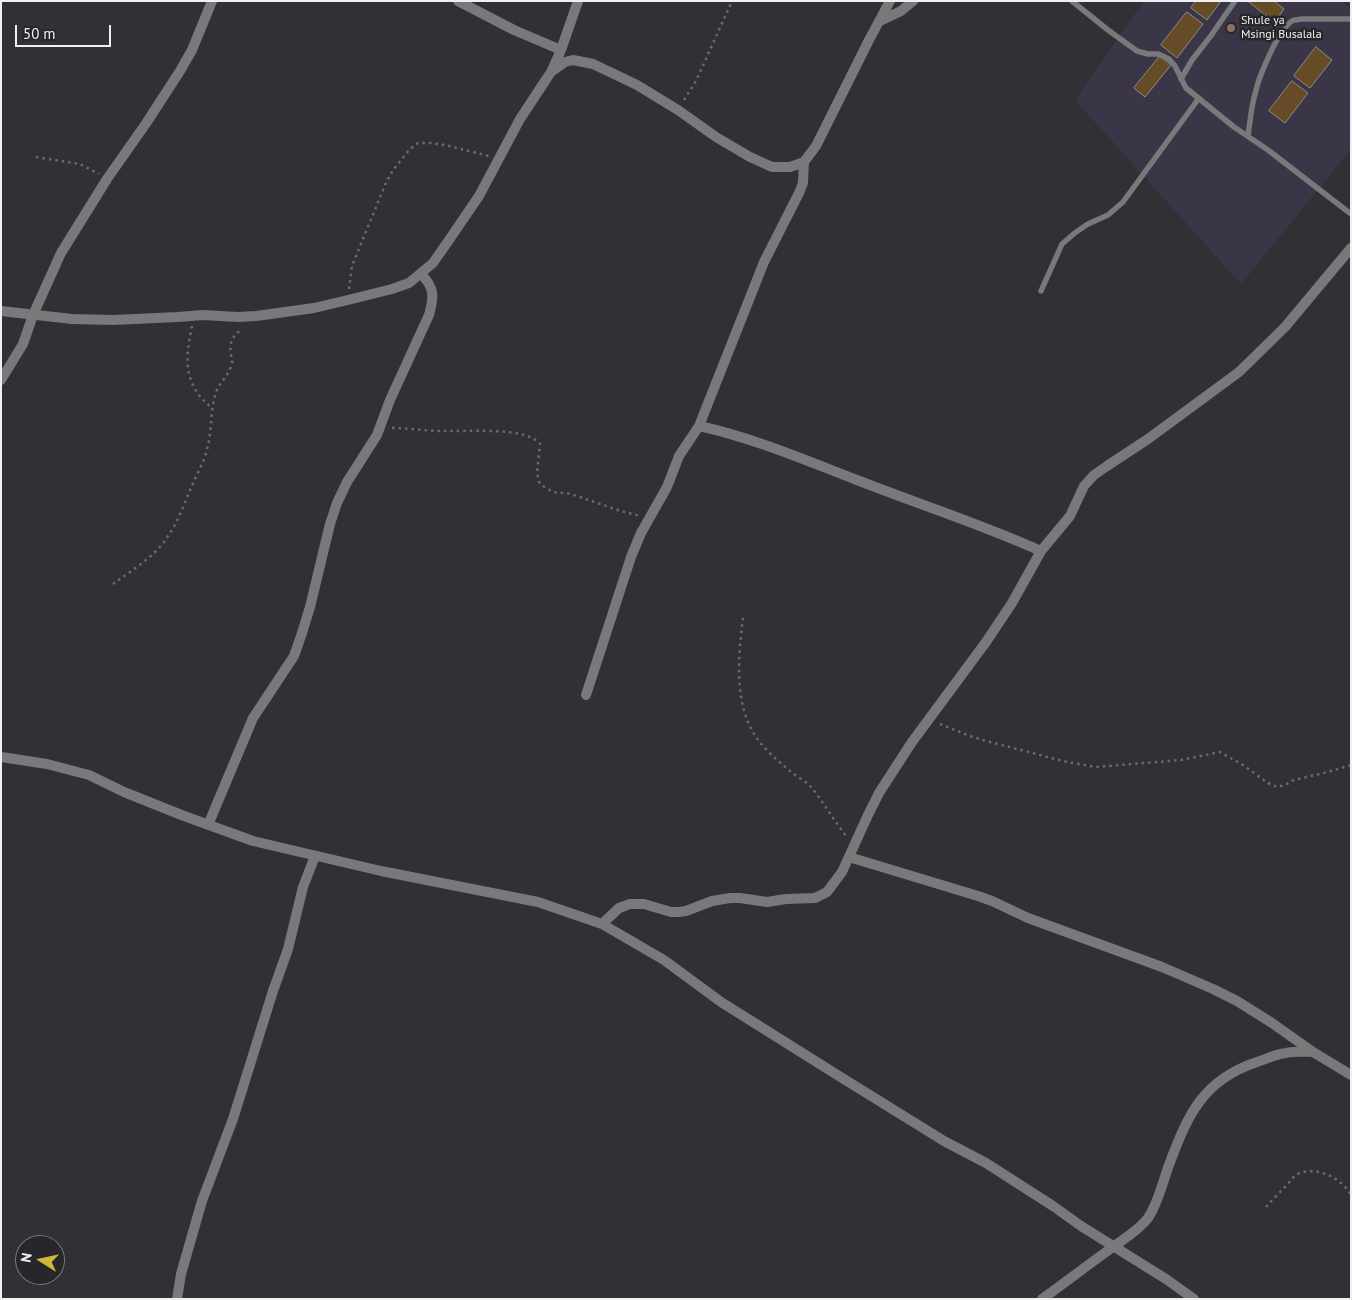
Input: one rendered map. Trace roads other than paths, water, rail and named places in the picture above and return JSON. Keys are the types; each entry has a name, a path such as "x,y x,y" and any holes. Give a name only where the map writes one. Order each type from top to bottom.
{"street":[{"path":"1,380 23,344 33,315 61,253 180,71 192,50 212,1"},
{"path":"458,1 514,30 561,50"},
{"path":"1,311 72,319 113,320 203,315 256,316 314,308 409,283 433,263 479,196 520,119 551,72 561,50 578,1"},
{"path":"551,72 565,62 573,60 593,64 637,85 750,157 772,167 790,167 804,162 816,146 890,1"},
{"path":"880,21 901,11 912,1"},
{"path":"586,695 631,557 641,533 666,487 679,456 699,426 764,262 803,183 804,162"},
{"path":"602,924 620,908 630,904 644,904 671,912 679,912 712,901 730,898 764,902 819,897 830,889 842,872 879,793 930,718 986,642 1012,603 1041,551 1064,524 1075,507 1084,486 1094,475 1148,439 1239,372 1285,327 1351,248"},
{"path":"208,825 253,718 294,656 310,607 330,524 338,503 347,482 381,428 390,400 429,315 433,292 420,274"},
{"path":"699,426 738,436 817,464 855,480 1010,537 1041,551"},
{"path":"1,757 47,764 89,775 124,792 253,841 381,871 538,902 602,924 664,960 721,1002 839,1076 944,1141 995,1168 1194,1299"},
{"path":"177,1299 181,1274 202,1201 233,1119 288,949 303,887 316,856"},
{"path":"849,857 978,896 1028,918 1178,974 1237,1001 1351,1075"},
{"path":"1042,1299 1131,1234 1148,1217 1185,1126 1197,1104 1210,1089 1229,1074 1253,1063 1286,1052 1313,1052"}],"lane":[{"path":"1072,1 1137,51 1158,54 1169,59 1175,66 1186,88 1234,127 1351,214"},
{"path":"1181,79 1192,60 1235,1"},
{"path":"1248,136 1254,95 1259,77 1274,46 1289,24 1294,20 1301,19 1351,19"},
{"path":"1041,291 1062,244 1088,224 1108,215 1123,202 1199,98"}],"place":[{"name":"Shule ya Msingi Busalala","path":"1231,28"}]}
